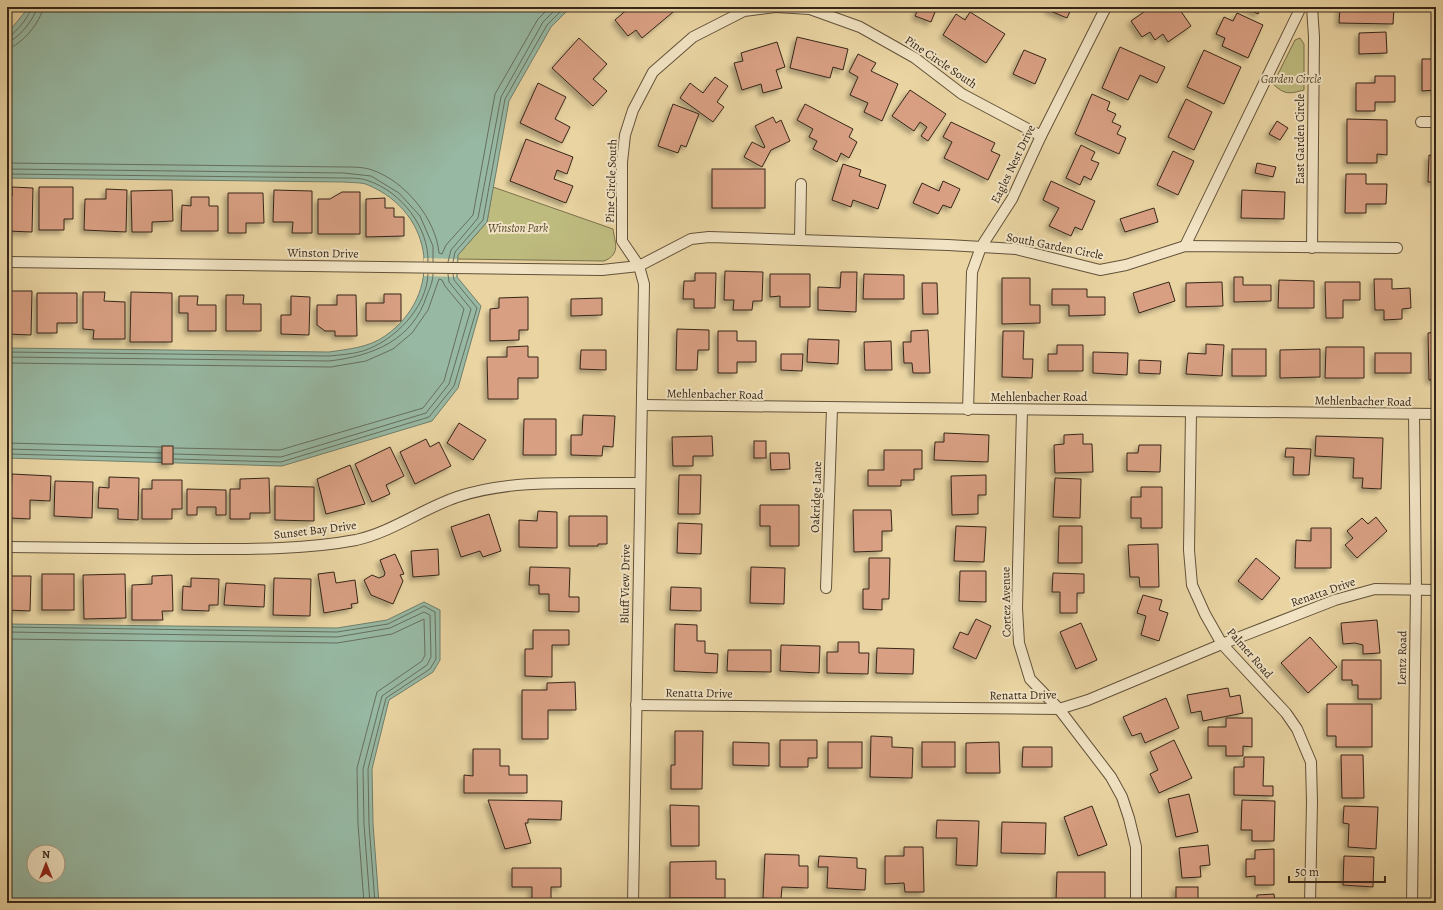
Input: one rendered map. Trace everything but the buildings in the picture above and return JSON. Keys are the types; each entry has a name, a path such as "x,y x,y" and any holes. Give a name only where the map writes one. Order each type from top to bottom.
{"street":[{"name":"Pine Circle South","path":"639,266 622,240 622,162 625,135 633,110 653,72 693,37 744,11 776,7 810,9 860,26 915,58 962,94 1041,136"},
{"name":"Eagles Nest Drive","path":"968,410 972,272 981,247 1012,199 1041,136 1106,7"},
{"path":"1185,246 1300,7"},
{"name":"East Garden Circle","path":"1312,7 1314,37 1312,248"},
{"path":"1421,122 1436,122"},
{"path":"800,240 801,184"},
{"name":"South Garden Circle","path":"639,266 691,239 709,237 981,247 1016,250 1100,270 1126,265 1185,246 1397,248"},
{"name":"Winston Drive","path":"7,262 602,270 639,266"},
{"name":"Bluff View Drive","path":"633,903 644,284 639,266"},
{"name":"Mehlenbacher Road","path":"642,405 968,410 1436,414"},
{"name":"Oakridge Lane","path":"826,588 832,408"},
{"name":"Cortez Avenue","path":"1022,410 1017,608 1019,643 1030,679 1059,709 1111,777 1122,797 1136,847 1136,903"},
{"name":"Palmer Road","path":"1191,412 1190,550 1192,585 1205,614 1222,644 1286,713 1296,729 1311,762 1312,802 1310,903"},
{"name":"Lentz Road","path":"1412,903 1416,590 1414,414"},
{"name":"Sunset Bay Drive","path":"7,547 272,549 356,540 405,522 427,510 457,497 498,488 536,485 640,483"},
{"name":"Renatta Drive","path":"636,705 1059,709 1088,700 1222,644 1336,600 1375,589 1436,590"}],"green space":[{"name":"Garden Circle","path":"1300,38 1304,44 1304,90 1287,93 1273,84 1295,40"},
{"name":"Winston Park","path":"493,187 613,229 616,248 613,255 604,261 457,259 458,255 487,222"}],"water":[{"path":"29,7 571,7 551,27 509,101 487,222 458,255 457,277 481,306 458,388 432,421 282,466 7,458 7,348 329,352 351,349 365,346 378,340 385,336 404,319 417,299 423,278 424,256 418,234 407,215 390,198 366,184 344,182 7,178 7,34"},
{"path":"424,602 440,610 440,660 433,672 389,700 372,769 373,824 379,903 7,903 7,624 337,628 387,620"}],"pier":[{"path":"424,258 457,259 456,277 424,276"}]}
